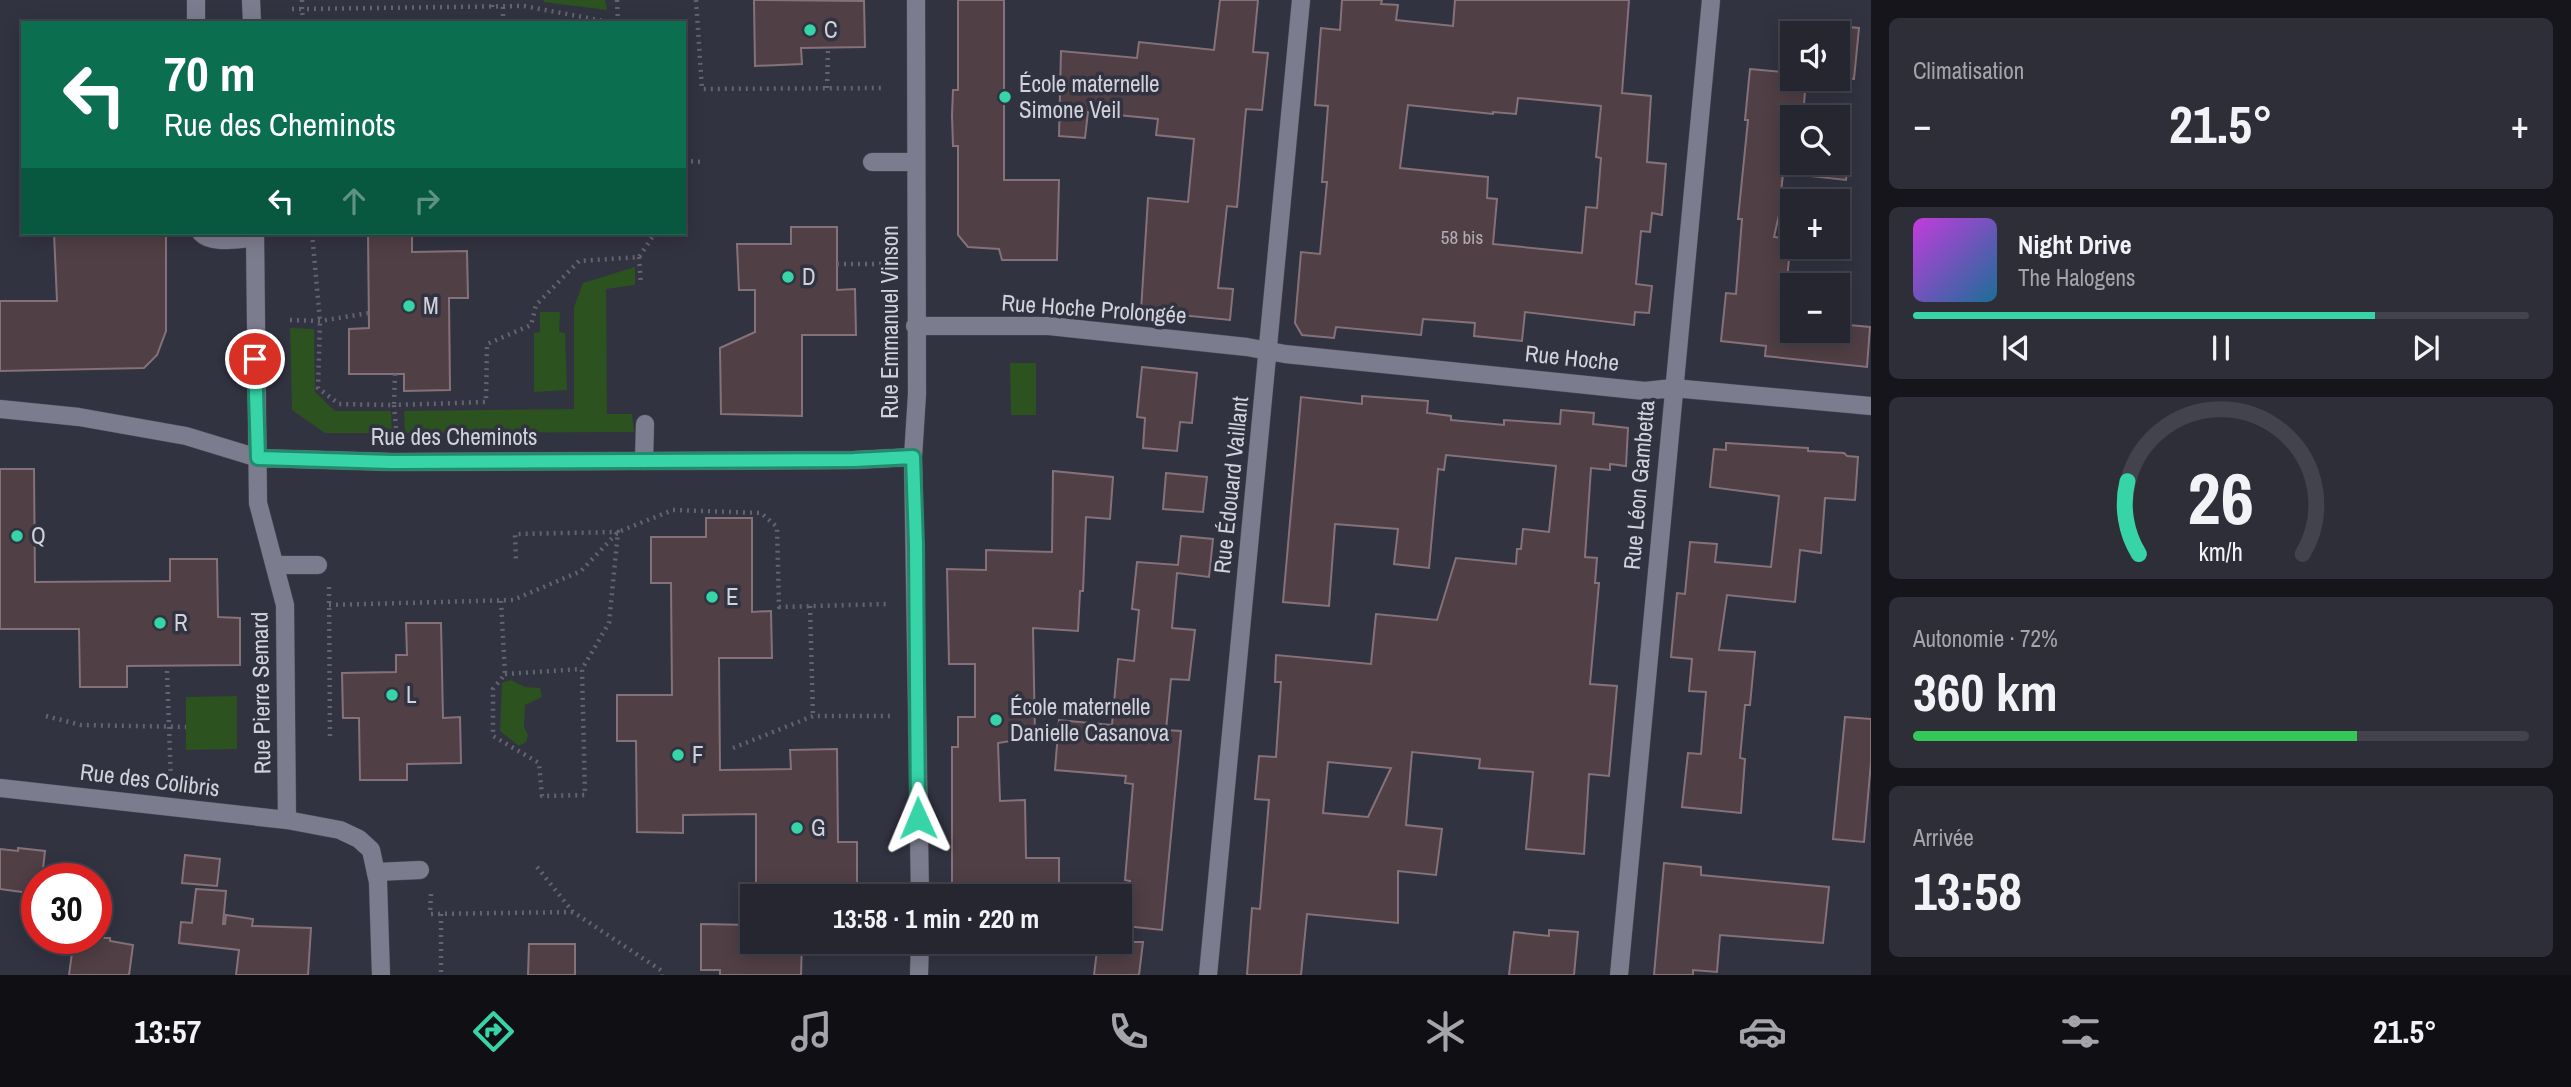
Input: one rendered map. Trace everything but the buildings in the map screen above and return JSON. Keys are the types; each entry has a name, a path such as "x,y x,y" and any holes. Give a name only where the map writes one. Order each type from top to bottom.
{"street":[{"path":"196,0 196,21"},
{"path":"251,0 252,21"},
{"name":"Rue Emmanuel Vinson","path":"916,0 917,394 913,457 920,884"},
{"name":"Rue Édouard Vaillant","path":"1208,975 1301,0"},
{"name":"Rue Léon Gambetta","path":"1619,975 1711,0"},
{"path":"872,162 915,162"},
{"path":"202,235 213,240 255,235"},
{"name":"Rue Pierre Semard","path":"255,235 258,503 284,596 287,624 287,820"},
{"name":"Rue Hoche Prolongée","path":"915,326 1049,326 1247,347 1269,352"},
{"name":"Rue Hoche","path":"1269,352 1645,391 1673,388 1871,406"},
{"name":"Rue des Cheminots","path":"0,409 79,417 186,436 258,458 392,462 854,460 913,457"},
{"path":"643,461 645,424"},
{"path":"275,565 324,572"},
{"name":"Rue des Colibris","path":"0,788 287,820 340,830 359,839 371,850 376,872 381,975"},
{"path":"376,872 420,870"},
{"path":"919,975 920,954"}],"path":[{"path":"302,0 303,21"},
{"path":"492,0 492,7"},
{"path":"616,21 617,0"},
{"path":"696,0 702,89 884,88"},
{"path":"292,9 503,7 524,3 607,21"},
{"path":"503,7 503,21"},
{"path":"827,88 828,48"},
{"path":"686,161 705,162"},
{"path":"312,235 320,321 318,388 339,404 486,402 487,344 531,325 536,305 579,261 639,257"},
{"path":"641,285 639,257 654,235"},
{"path":"837,264 885,264"},
{"path":"290,320 320,321 369,313"},
{"path":"395,374 396,428"},
{"path":"516,562 514,534 618,533 673,510 761,513 777,527 779,607 917,603"},
{"path":"329,605 513,600 581,571 618,533"},
{"path":"501,601 505,674 493,689 493,736 539,763 542,796 585,795 582,669 609,623 618,533"},
{"path":"324,572 329,605 330,741"},
{"path":"810,607 813,716"},
{"path":"505,674 582,669"},
{"path":"167,671 172,807"},
{"path":"46,716 81,725 186,727"},
{"path":"733,748 813,716 917,717"},
{"path":"537,867 573,912 662,971 662,975"},
{"path":"431,892 430,914 573,912"},
{"path":"441,914 441,975"}],"green space":[{"path":"605,0 607,10 544,2"},
{"path":"635,267 635,285 606,289 607,414 632,414 634,432 405,433 404,411 574,409 574,307 583,283"},
{"path":"540,312 560,312 559,332 565,333 567,390 534,392 534,333 540,332"},
{"path":"290,328 314,329 315,392 335,411 391,411 392,433 325,433 292,410"},
{"path":"1010,363 1036,363 1036,415 1011,415"},
{"path":"511,680 525,687 540,688 542,697 525,705 524,727 528,735 526,742 519,746 500,731 502,683"},
{"path":"237,696 237,749 186,750 186,697"}],"place":[{"name":"C","path":"810,30"},
{"name":"École maternelle Simone Veil","path":"1005,97"},
{"name":"D","path":"788,277"},
{"name":"M","path":"409,306"},
{"name":"Q","path":"17,536"},
{"name":"E","path":"712,597"},
{"name":"R","path":"160,623"},
{"name":"L","path":"392,695"},
{"name":"École maternelle Danielle Casanova","path":"996,720"},
{"name":"F","path":"678,755"},
{"name":"G","path":"797,828"}],"route":[{"path":"255,359 258,458 420,462 854,460 913,457 918,818"}]}
